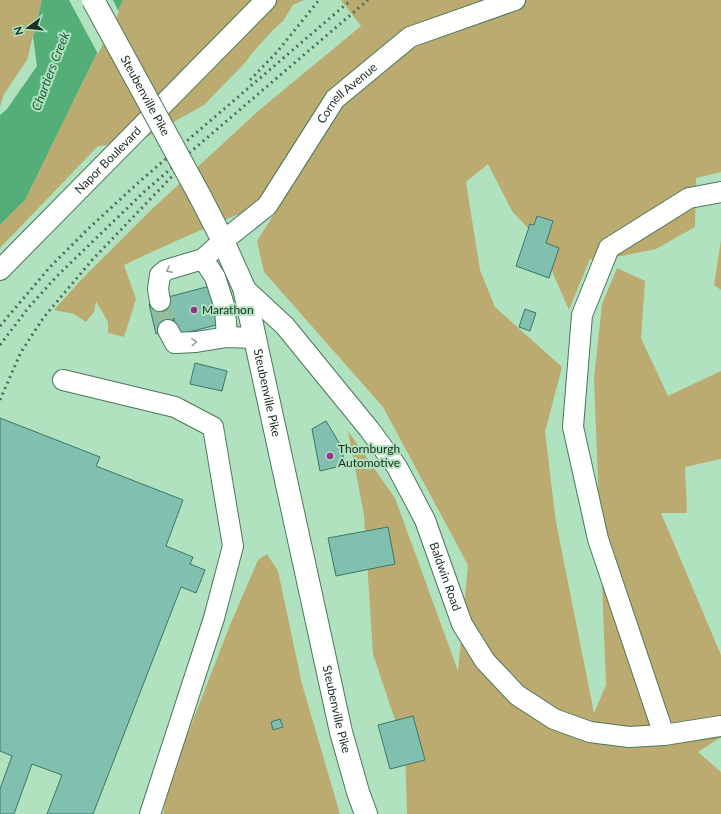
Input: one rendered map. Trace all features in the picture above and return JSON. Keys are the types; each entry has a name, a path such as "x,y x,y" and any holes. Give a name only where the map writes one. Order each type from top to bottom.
{"main road":[{"name":"Steubenville Pike","path":"93,0 201,198 223,241 244,288 341,732 358,792 366,814"}],"street":[{"name":"Napor Boulevard","path":"0,270 266,0"},
{"name":"Cornell Avenue","path":"203,259 267,206 335,99 410,37 515,0"},
{"path":"664,736 598,539 573,427 582,315 609,248 689,198 721,192"},
{"path":"160,301 158,289 160,275 166,270 203,259 215,277 225,308 227,337"},
{"name":"Baldwin Road","path":"244,288 285,326 369,429 397,467 425,520 462,624 485,661 511,690 554,718 590,732 629,737 664,736 721,726"},
{"path":"168,330 176,343 196,342 227,337 254,338"},
{"path":"63,380 175,408 213,427 233,546 214,618 150,814"}],"shaded area":[{"path":"0,0 42,0 27,60 4,94 0,107"},
{"path":"123,0 304,0 293,5 283,21 204,105 136,143 98,146 0,248 0,225 25,200"},
{"path":"341,0 721,0 721,172 696,178 695,227 656,249 622,256 590,259 569,310 538,239 512,211 488,164 466,182 480,270 495,307 562,367 545,432 556,522 594,713 606,685 594,378 602,304 617,268 645,281 641,338 668,396 721,371 721,459 685,467 687,513 661,513 721,655 721,737 698,752 721,772 721,814 407,814 405,750 373,654 364,515 348,431 395,498 458,671 468,565 383,407 264,272 257,241 285,197 223,220 124,265 136,299 124,337 108,333 108,322 96,301 94,312 86,322 74,314 54,310 81,280 150,211 257,112 361,26"},
{"path":"721,240 721,290 714,285"},
{"path":"267,554 278,571 302,684 340,814 163,814 169,782 230,625 258,560"}],"water":[{"name":"Chartiers Creek","path":"42,0 123,0 25,200 0,225 0,115 7,109 37,66 33,37"}],"pier":[{"path":"69,0 113,0 119,12 98,54"}],"building":[{"path":"537,216 553,221 546,243 559,248 549,278 516,266 530,224 534,225"},
{"name":"Marathon","path":"210,286 220,324 178,335 168,297"},
{"path":"168,299 176,328 156,334 149,304"},
{"path":"525,309 536,313 530,331 519,327"},
{"path":"195,363 227,371 222,391 190,384"},
{"path":"0,418 100,457 96,466 183,500 166,546 193,557 190,564 205,570 196,593 181,587 93,814 47,814 62,775 32,764 14,814 0,814 0,789 12,756 0,751"},
{"name":"Thornburgh Automotive","path":"326,421 341,446 345,465 320,471 312,429"},
{"path":"388,527 395,564 336,576 328,538"},
{"path":"413,716 425,760 390,769 378,725"},
{"path":"280,719 283,727 273,730 271,722"}],"tunnel":[{"path":"160,301 168,330"}],"railway":[{"path":"250,80 277,52 319,0"},
{"path":"0,326 50,267 88,229 139,182 351,0"},
{"path":"0,345 29,307 57,276 146,190 368,0"},
{"path":"0,400 21,352 44,317 93,259 180,168"}],"place":[{"name":"Marathon","path":"194,310"},
{"name":"Thornburgh Automotive","path":"330,456"}]}
